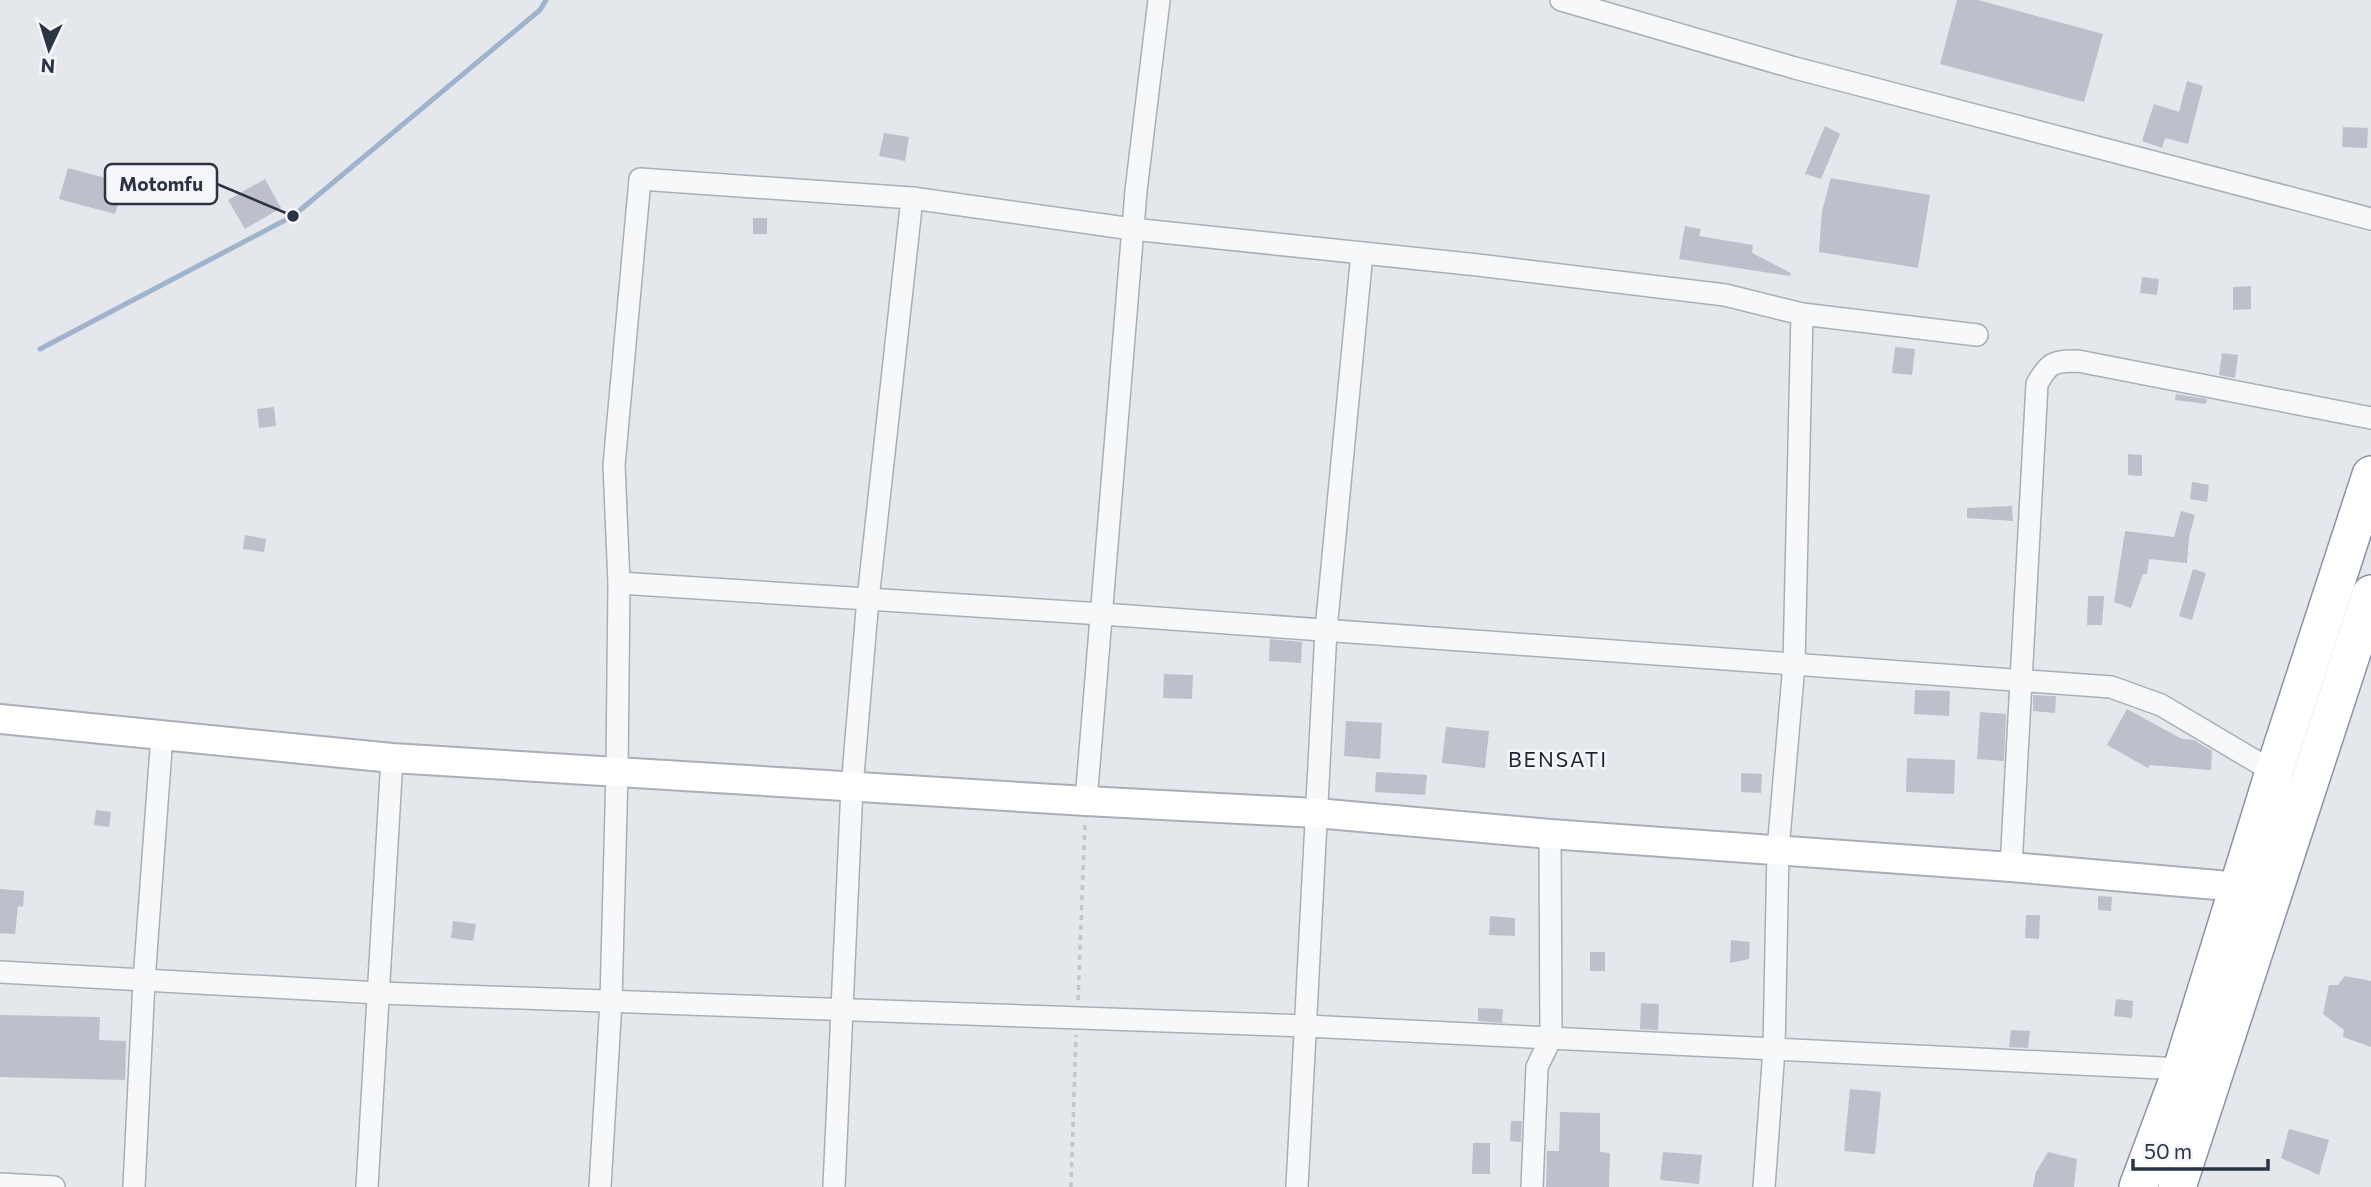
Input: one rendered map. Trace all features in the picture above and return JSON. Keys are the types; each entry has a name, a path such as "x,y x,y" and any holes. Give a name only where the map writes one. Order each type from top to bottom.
{"highway":[{"path":"2138,1187 2182,1069 2274,772 2371,475"},
{"path":"2177,1187 2371,594"}],"street":[{"path":"1086,801 1132,229 1159,0"},
{"path":"1561,0 1795,68 2371,219"},
{"path":"600,1187 611,1001 617,772 619,583 614,465 640,179 912,198 1132,229 1725,295 1802,314 1977,335"},
{"path":"834,1187 852,787 868,599 912,198"},
{"path":"1297,1187 1326,630 1362,253"},
{"path":"1764,1187 1774,1049 1778,850 1794,664 1802,314"},
{"path":"2011,867 2037,384 2045,369 2057,361 2078,361 2371,418"},
{"path":"619,583 1102,614 2111,687 2161,705 2274,772"},
{"path":"0,719 392,758 1315,813 1550,834 2011,867 2240,887"},
{"path":"135,1187 144,981 162,735"},
{"path":"367,1187 392,758"},
{"path":"1532,1187 1537,1067 1550,1038 1550,834"},
{"path":"0,972 379,993 1306,1026 2182,1069"},
{"path":"0,1184 54,1187"}],"path":[{"path":"1071,1187 1086,801"}],"building":[{"path":"1957,0 1978,0 2103,34 2084,102 1940,64"},
{"path":"2187,81 2203,86 2188,144 2165,138 2162,148 2142,141 2154,104 2179,112"},
{"path":"1825,126 1840,134 1821,179 1805,174"},
{"path":"2343,127 2368,128 2367,148 2342,147"},
{"path":"884,133 909,137 905,161 879,156"},
{"path":"68,168 124,183 115,214 59,199"},
{"path":"1831,178 1930,195 1918,268 1819,252 1822,211"},
{"path":"265,179 281,208 245,229 228,200"},
{"path":"753,218 767,218 767,234 753,234"},
{"path":"1685,226 1701,229 1699,236 1753,245 1752,253 1791,273 1790,276 1679,259"},
{"path":"2142,277 2159,279 2157,295 2140,293"},
{"path":"2251,286 2251,309 2233,310 2233,287"},
{"path":"1895,347 1915,349 1912,375 1892,373"},
{"path":"2222,353 2238,355 2235,378 2219,375"},
{"path":"2176,394 2207,399 2206,404 2175,400"},
{"path":"274,407 276,426 259,428 257,409"},
{"path":"2128,454 2142,455 2142,476 2128,475"},
{"path":"2192,482 2209,485 2207,502 2190,499"},
{"path":"2012,506 2013,521 1967,518 1967,508"},
{"path":"2181,511 2195,515 2189,537 2187,563 2149,559 2147,574 2143,574 2131,608 2114,602 2125,531 2174,537"},
{"path":"245,535 266,539 264,552 243,549"},
{"path":"2193,569 2206,573 2192,620 2179,616"},
{"path":"2088,596 2104,596 2102,625 2087,625"},
{"path":"1270,639 1302,642 1301,663 1269,661"},
{"path":"1164,674 1193,675 1192,699 1163,698"},
{"path":"1915,690 1950,691 1949,716 1914,714"},
{"path":"2033,695 2056,696 2055,713 2033,711"},
{"path":"2127,709 2182,739 2194,740 2212,751 2211,770 2150,765 2148,768 2107,745"},
{"path":"1980,712 2006,714 2004,761 1977,759"},
{"path":"1346,721 1382,723 1380,759 1344,756"},
{"path":"1446,727 1489,731 1485,768 1442,763"},
{"path":"1907,758 1955,760 1954,794 1906,792"},
{"path":"1376,772 1427,775 1425,795 1375,792"},
{"path":"1741,773 1762,774 1761,793 1741,792"},
{"path":"96,810 111,812 109,827 94,825"},
{"path":"0,889 24,891 23,907 18,906 15,934 0,933"},
{"path":"2098,896 2112,897 2111,911 2098,910"},
{"path":"2026,915 2040,915 2039,939 2025,938"},
{"path":"1490,916 1515,918 1515,936 1489,935"},
{"path":"453,921 476,924 473,941 451,938"},
{"path":"1731,940 1750,942 1749,959 1730,963"},
{"path":"1590,952 1605,952 1605,971 1590,971"},
{"path":"2345,976 2371,981 2371,1047 2343,1037 2344,1030 2323,1014 2329,985 2338,985"},
{"path":"2116,999 2133,1001 2132,1018 2114,1016"},
{"path":"1641,1003 1659,1004 1658,1030 1640,1029"},
{"path":"1478,1008 1503,1009 1502,1023 1478,1021"},
{"path":"0,1015 100,1017 99,1040 126,1041 125,1080 0,1077"},
{"path":"2011,1030 2030,1031 2028,1048 2009,1047"},
{"path":"1850,1089 1881,1092 1875,1154 1844,1151"},
{"path":"1560,1112 1600,1113 1600,1152 1610,1153 1609,1187 1546,1187 1547,1151 1559,1151"},
{"path":"1511,1121 1522,1121 1521,1142 1510,1141"},
{"path":"2289,1129 2329,1140 2319,1175 2281,1158"},
{"path":"1473,1143 1490,1143 1490,1174 1472,1174"},
{"path":"1663,1152 1702,1155 1699,1184 1660,1180"},
{"path":"2048,1152 2077,1159 2074,1187 2033,1187 2036,1172"}],"waterway":[{"path":"40,349 293,216 540,10 546,0"}],"place":[{"name":"Motomfu","path":"293,216"}],"district":[{"name":"BENSATI","path":"1558,758"}]}
